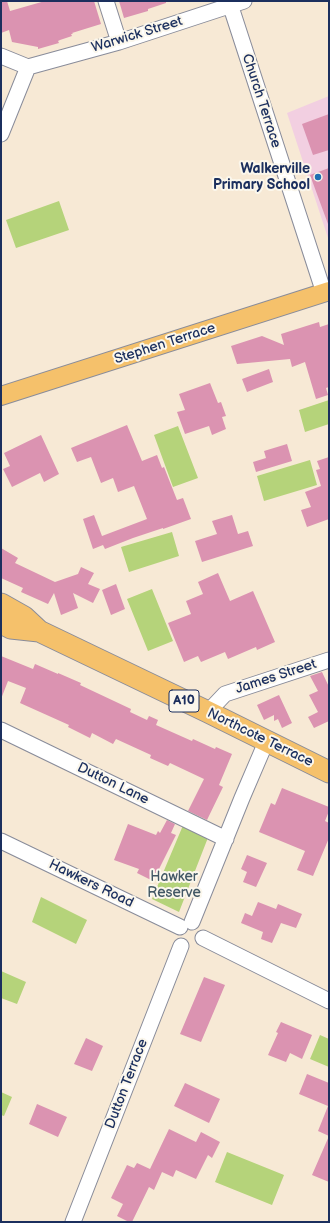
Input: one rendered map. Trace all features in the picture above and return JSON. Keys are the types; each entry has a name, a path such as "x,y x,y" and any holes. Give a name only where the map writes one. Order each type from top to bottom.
{"highway":[{"name":"Northcote Terrace","path":"1,604 24,617 39,631 329,772"},
{"name":"Northcote Terrace","path":"1,623 11,628 39,631"}],"main road":[{"name":"Stephen Terrace","path":"1,396 326,292"}],"street":[{"path":"106,1 119,42"},
{"name":"Warwick Street","path":"28,67 119,42 234,2"},
{"name":"Church Terrace","path":"234,2 326,292"},
{"path":"1,56 28,67 7,101 1,134"},
{"name":"James Street","path":"208,712 225,694 329,660"},
{"name":"Dutton Lane","path":"1,730 226,838"},
{"path":"186,925 200,926 202,930 202,943 194,948 190,949 181,946 177,934 186,925 226,838 266,742"},
{"name":"Hawkers Road","path":"1,841 186,925"},
{"path":"203,938 329,1001"},
{"name":"Dutton Terrace","path":"73,1222 181,946"}],"shaded area":[{"name":"Walkerville Primary School","path":"329,96 329,241 287,113"}],"green space":[{"path":"59,201 69,230 16,248 6,220"},
{"path":"329,400 329,424 305,432 299,410"},
{"path":"178,426 198,478 173,487 154,435"},
{"path":"310,460 317,485 264,501 257,476"},
{"path":"172,532 179,556 129,572 121,547"},
{"path":"152,589 173,641 148,651 127,599"},
{"name":"Hawker Reserve","path":"184,823 209,835 179,912 152,899"},
{"path":"41,897 87,920 76,944 32,922"},
{"path":"1,971 26,982 17,1004 1,998"},
{"path":"320,1035 329,1039 329,1067 310,1059"},
{"path":"1,1092 12,1097 4,1116 1,1115"},
{"path":"227,1152 284,1175 272,1205 215,1182"}],"building":[{"path":"1,1 7,1 10,11 45,1 94,1 101,24 72,33 72,36 58,41 59,43 38,49 38,47 12,42 9,30 1,33"},
{"path":"119,1 166,1 166,3 148,9 148,11 124,18"},
{"path":"329,114 329,150 313,155 302,124"},
{"path":"329,168 329,224 328,224 310,175"},
{"path":"319,322 320,327 329,324 329,387 326,388 328,395 316,399 305,362 292,367 290,359 237,364 231,346 262,336 284,345 281,334"},
{"path":"269,369 273,382 247,392 242,379"},
{"path":"210,383 218,403 221,402 226,416 222,417 226,429 212,435 209,426 185,434 177,412 185,410 179,394"},
{"path":"127,425 142,461 157,455 162,468 164,467 177,500 183,498 191,519 105,549 103,545 93,549 83,519 94,515 102,536 147,519 134,486 118,492 113,478 101,483 91,457 77,462 71,448"},
{"path":"41,435 59,474 44,482 40,473 12,487 3,469 10,466 4,453"},
{"path":"287,444 292,461 256,472 253,462 266,458 264,451"},
{"path":"329,457 329,519 307,527 301,510 311,507 305,492 321,486 316,470 320,469 317,461"},
{"path":"232,515 238,534 248,531 253,546 202,562 195,541 217,534 212,521"},
{"path":"1,548 18,558 15,563 55,582 78,574 81,567 94,573 88,584 100,589 93,603 73,593 78,608 61,615 54,593 48,604 21,592 23,588 1,578"},
{"path":"218,573 230,601 253,591 275,642 257,650 256,647 228,659 225,652 201,662 198,656 184,662 168,623 191,614 186,601 203,594 198,582"},
{"path":"116,584 125,609 111,615 102,590"},
{"path":"1,656 33,669 35,664 58,673 81,683 80,685 131,709 130,712 147,720 149,716 158,720 156,725 192,741 193,739 215,749 216,747 232,754 219,785 223,787 207,820 188,811 204,779 170,763 168,766 150,758 151,755 116,739 113,744 92,733 90,738 68,727 69,725 20,703 26,688 8,681 1,699"},
{"path":"322,672 329,687 329,721 314,728 308,717 318,712 309,695 318,691 310,676"},
{"path":"279,695 292,723 282,728 278,719 274,721 274,715 264,720 257,705"},
{"path":"282,788 329,807 325,821 329,823 329,838 313,876 297,870 305,851 259,832 271,803 275,805"},
{"path":"167,820 175,824 171,833 176,835 153,881 137,873 139,869 114,860 128,824 156,835 158,831 160,833"},
{"path":"247,855 267,863 256,887 243,882 247,872 241,869"},
{"path":"258,902 276,909 278,904 302,914 296,928 281,923 272,943 261,939 263,932 241,923 245,913 252,916"},
{"path":"204,977 225,985 201,1042 180,1034"},
{"path":"281,1022 312,1035 302,1059 290,1053 286,1062 268,1055 278,1033 276,1032"},
{"path":"86,1038 103,1046 92,1071 74,1064"},
{"path":"307,1074 329,1083 329,1136 318,1131 328,1106 299,1094"},
{"path":"185,1083 220,1099 209,1123 174,1106"},
{"path":"37,1104 67,1117 58,1137 29,1124"},
{"path":"169,1129 196,1142 201,1132 220,1142 212,1158 208,1155 196,1179 176,1170 173,1177 162,1172 154,1190 149,1187 132,1222 117,1216 123,1204 111,1198 127,1165 134,1168 137,1163 150,1169"},
{"path":"329,1136 329,1182 312,1175"}],"place":[{"name":"Walkerville Primary School","path":"318,177"}]}
